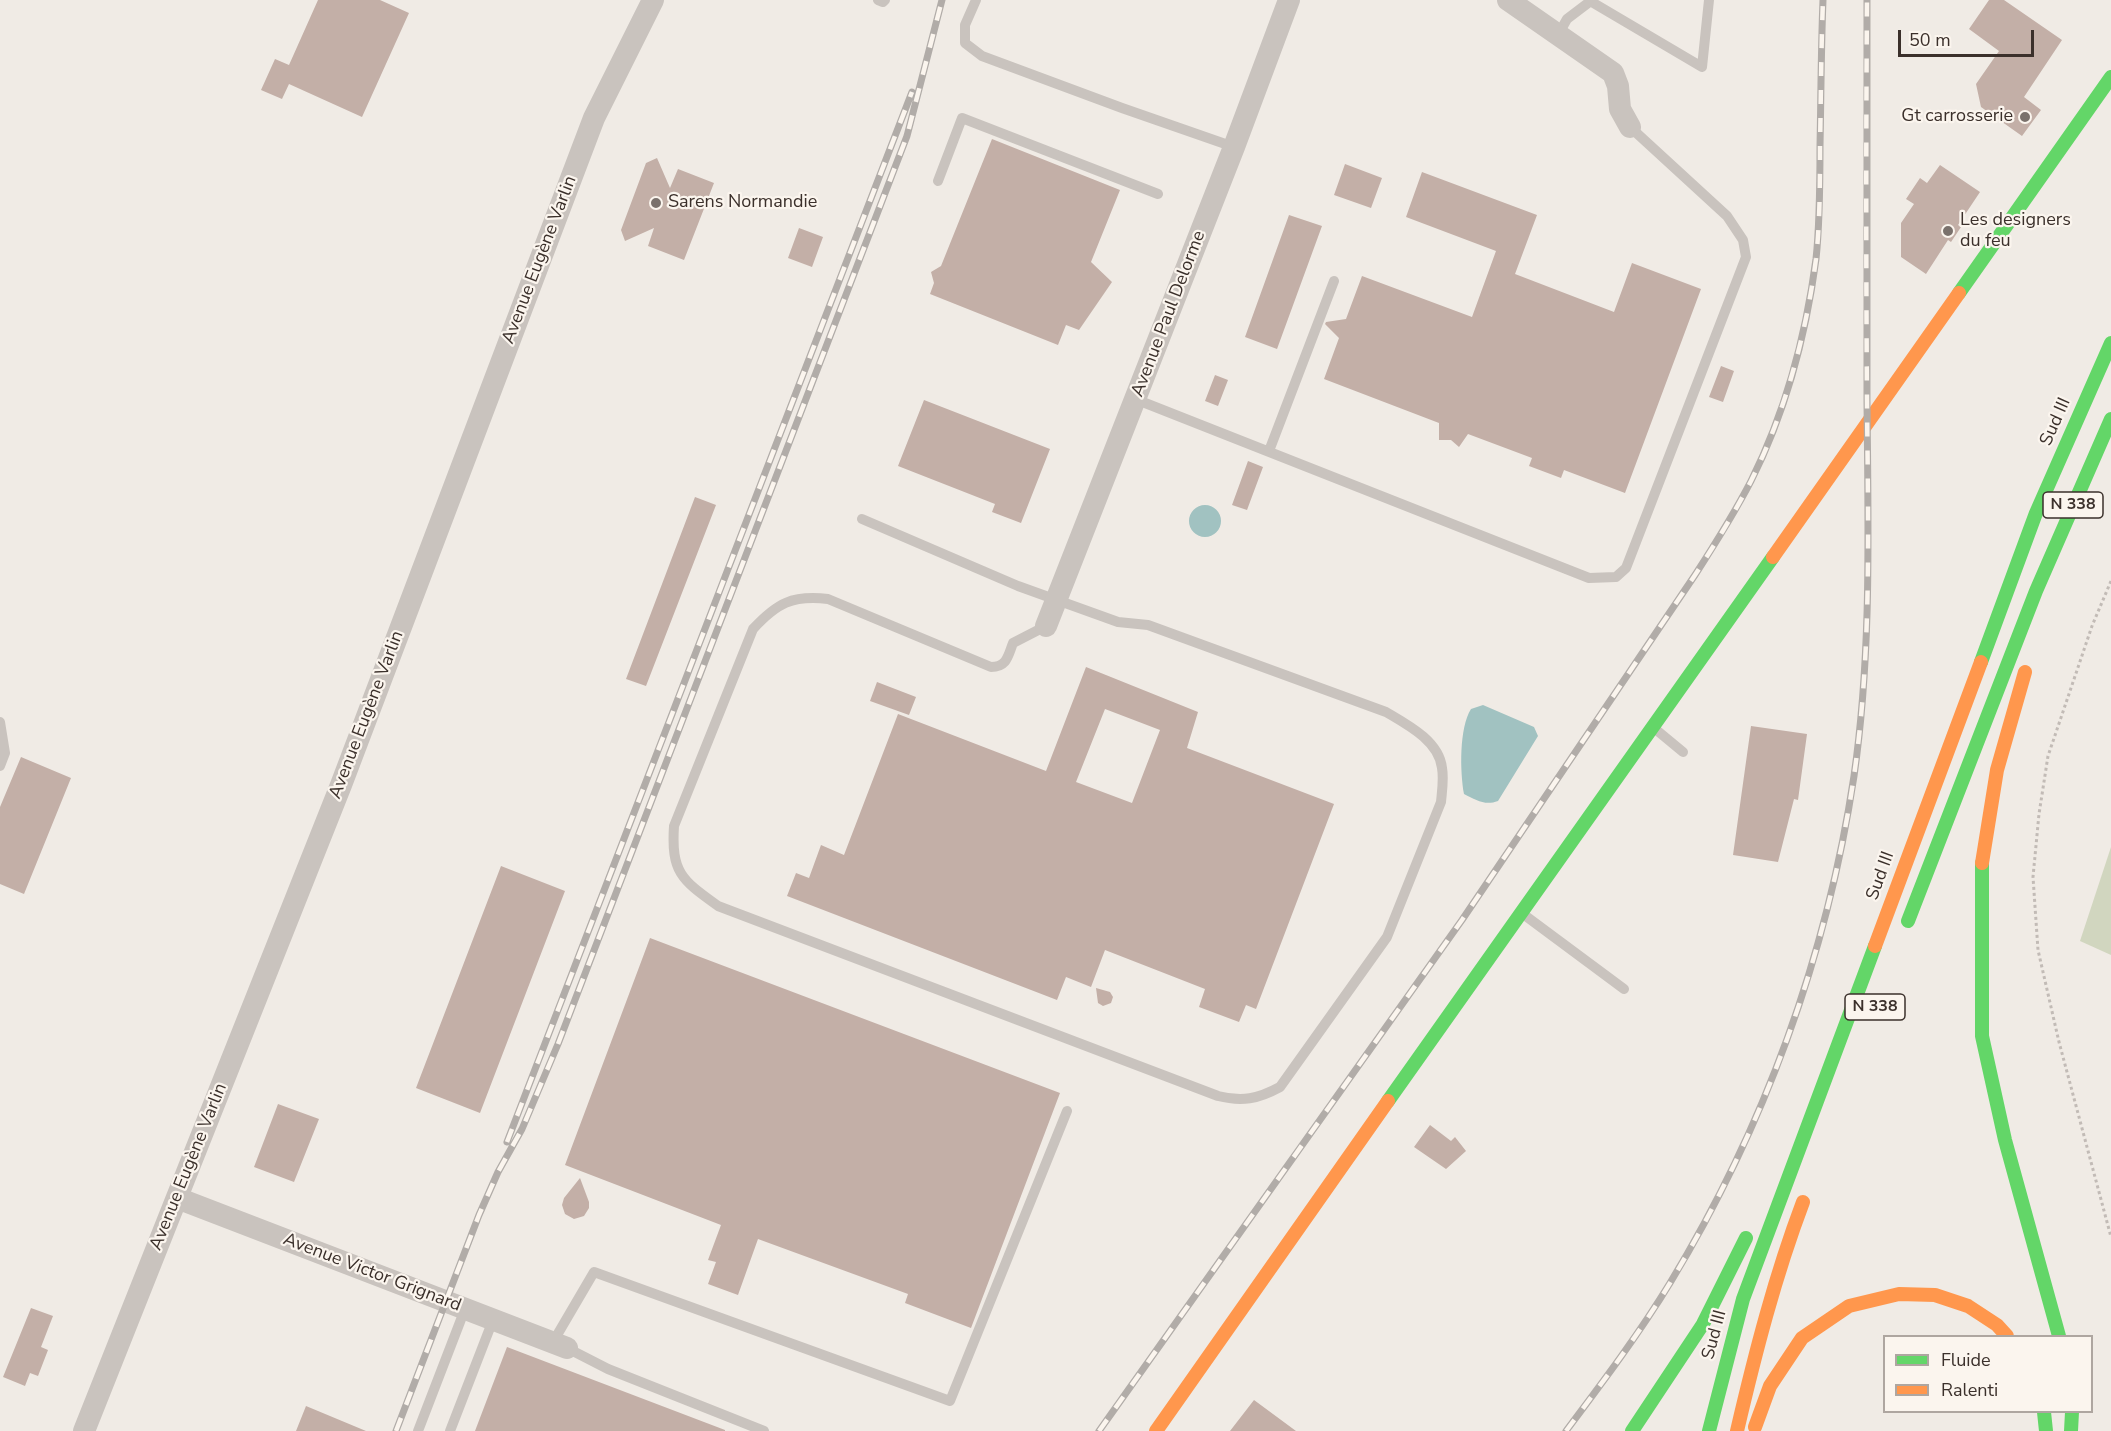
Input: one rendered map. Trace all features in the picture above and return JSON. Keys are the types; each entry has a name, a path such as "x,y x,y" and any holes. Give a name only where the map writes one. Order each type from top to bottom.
{"main road":[{"path":"1156,1431 2111,77"},
{"name":"Sud III","path":"1709,1431 1743,1299 2036,513 2111,343"},
{"name":"N 338","path":"1904,932 2036,591 2111,419"},
{"path":"2036,591 2038,620"},
{"path":"2029,660 1997,770 1982,864 1982,1036 2005,1140 2059,1335"},
{"path":"1766,1198 1790,1172"},
{"path":"1737,1431 1754,1362 1791,1234 1807,1192"},
{"path":"1632,1431 1703,1324 1751,1227"},
{"path":"1753,1431 1770,1386 1802,1338 1849,1306 1899,1294 1935,1295 1968,1306 1997,1325 2006,1335"},
{"path":"2044,1413 2046,1431"},
{"path":"2071,1431 2072,1413"}],"street":[{"name":"Avenue Eugène Varlin","path":"84,1431 341,785 594,118 653,0"},
{"name":"Avenue Paul Delorme","path":"1047,626 1289,0"},
{"path":"1508,0 1613,73 1618,86 1620,109 1630,127"},
{"name":"Avenue Victor Grignard","path":"177,1198 560,1345"}],"lane":[{"path":"878,0 883,2 885,0"},
{"path":"976,0 965,25 965,44 982,56 1234,147"},
{"path":"1558,35 1568,19 1591,0 1702,67 1709,0"},
{"path":"938,181 962,118 1158,194"},
{"path":"1136,399 1589,578 1616,577 1626,568 1746,257 1743,240 1727,216 1630,127"},
{"path":"1269,452 1334,281"},
{"path":"862,519 1018,586 1118,622 1148,625 1386,712 1408,725 1428,742 1439,756 1443,780 1441,802 1387,938 1280,1087 1263,1096 1233,1100 1218,1096 718,906 688,884 676,863 673,845 674,826 753,628 770,611 787,602 800,599 828,599 991,667 1004,665 1013,642 1047,626"},
{"path":"0,722 5,753 0,766"},
{"path":"1653,728 1683,752"},
{"path":"1522,914 1624,989"},
{"path":"764,1431 608,1369 560,1345 594,1272 950,1401 1067,1111"},
{"path":"418,1431 465,1309"},
{"path":"450,1431 493,1320"}],"path":[{"path":"2111,581 2092,626 2048,756 2033,877 2038,950 2059,1042 2111,1237"}],"green space":[{"path":"2111,847 2111,955 2080,941"}],"water":[{"path":"1205,505 1217,509 1221,521 1217,533 1205,537 1193,533 1189,521 1193,509"},
{"path":"1483,705 1534,727 1538,736 1498,801 1489,803 1464,794 1462,774 1462,738 1467,717 1471,709"}],"building":[{"path":"318,0 380,0 409,13 362,117 289,84 282,99 261,90 275,59 289,65"},
{"path":"1989,0 2004,0 2062,40 2024,97 2041,110 2022,136 1981,107 1976,84 1999,51 1969,29"},
{"path":"992,139 1120,190 1091,262 1112,282 1079,330 1066,325 1058,345 930,294 934,283 931,272 941,266"},
{"path":"657,158 670,188 678,169 714,183 684,260 648,246 654,228 625,241 621,230 646,163"},
{"path":"1345,164 1382,178 1371,208 1334,195"},
{"path":"1940,165 1980,192 1958,225 1961,227 1951,242 1948,240 1926,274 1901,257 1901,223 1914,204 1906,199 1920,178 1927,183"},
{"path":"1422,172 1537,215 1515,274 1614,312 1632,263 1701,289 1625,493 1564,470 1561,478 1529,466 1532,458 1468,434 1459,447 1451,440 1439,440 1439,423 1324,379 1339,338 1325,324 1346,319 1362,276 1472,317 1496,251 1406,217"},
{"path":"1289,215 1322,226 1277,349 1245,337"},
{"path":"799,228 823,237 812,267 788,258"},
{"path":"1721,366 1734,371 1723,402 1709,397"},
{"path":"1215,375 1228,380 1218,406 1205,401"},
{"path":"924,400 1050,449 1021,523 992,512 995,504 898,466"},
{"path":"1248,461 1263,467 1247,510 1232,505"},
{"path":"695,497 716,505 646,686 626,679"},
{"path":"1086,667 1198,712 1187,748 1334,804 1256,1009 1246,1005 1239,1022 1199,1007 1205,989 1105,950 1091,987 1066,977 1057,1000 787,896 796,873 809,878 821,845 844,855 898,714 1046,771","holes":["1105,709 1160,730 1132,803 1076,782"]},
{"path":"877,682 916,697 909,715 870,701"},
{"path":"1751,726 1807,734 1798,800 1794,799 1778,862 1733,855"},
{"path":"21,757 71,778 24,894 0,884 0,807"},
{"path":"501,866 565,891 480,1113 416,1088"},
{"path":"650,938 1060,1093 971,1328 905,1303 908,1294 758,1239 738,1295 708,1284 716,1262 708,1260 721,1225 565,1165"},
{"path":"1096,988 1110,992 1113,997 1111,1003 1103,1006 1098,1003"},
{"path":"278,1104 319,1119 294,1182 254,1167"},
{"path":"1430,1125 1451,1141 1455,1137 1466,1151 1446,1169 1414,1147"},
{"path":"580,1178 589,1208 584,1216 574,1219 565,1214 562,1205 564,1198"},
{"path":"31,1308 53,1316 41,1347 48,1350 38,1376 30,1373 25,1386 3,1377"},
{"path":"507,1347 725,1430 725,1431 475,1431"},
{"path":"1254,1400 1296,1431 1230,1431"},
{"path":"306,1406 366,1431 296,1431"}],"railway":[{"path":"396,1431 479,1215 498,1172 522,1129 558,1044 907,136 942,0"},
{"path":"1099,1431 1462,920 1695,575 1751,481 1784,401 1800,345 1812,288 1819,217 1823,0"},
{"path":"1566,1431 1658,1302 1704,1224 1735,1164 1787,1039 1809,975 1842,843 1860,729 1866,635 1868,541 1867,0"},
{"path":"507,1142 912,92"}],"traffic: fast":[{"path":"1959,293 2111,77"},
{"path":"1981,662 2036,513 2111,343"},
{"path":"1908,921 2036,591 2111,419"},
{"path":"1388,1101 1773,557"},
{"path":"1982,863 1982,1036 2005,1140 2059,1335"},
{"path":"1709,1431 1743,1299 1875,946"},
{"path":"1632,1431 1703,1324 1746,1238"},
{"path":"2044,1413 2046,1431"},
{"path":"2071,1431 2072,1413"}],"traffic: slow":[{"path":"1773,557 1959,293"},
{"path":"1875,946 1981,662"},
{"path":"1982,863 1997,770 2025,672"},
{"path":"1156,1431 1388,1101"},
{"path":"1737,1431 1766,1315 1803,1202"},
{"path":"1755,1427 1770,1386 1802,1338 1849,1306 1899,1294 1935,1295 1968,1306 1997,1325 2006,1335"}],"place":[{"name":"Gt carrosserie","path":"2025,117"},
{"name":"Sarens Normandie","path":"656,203"},
{"name":"Les designers du feu","path":"1948,231"}]}
